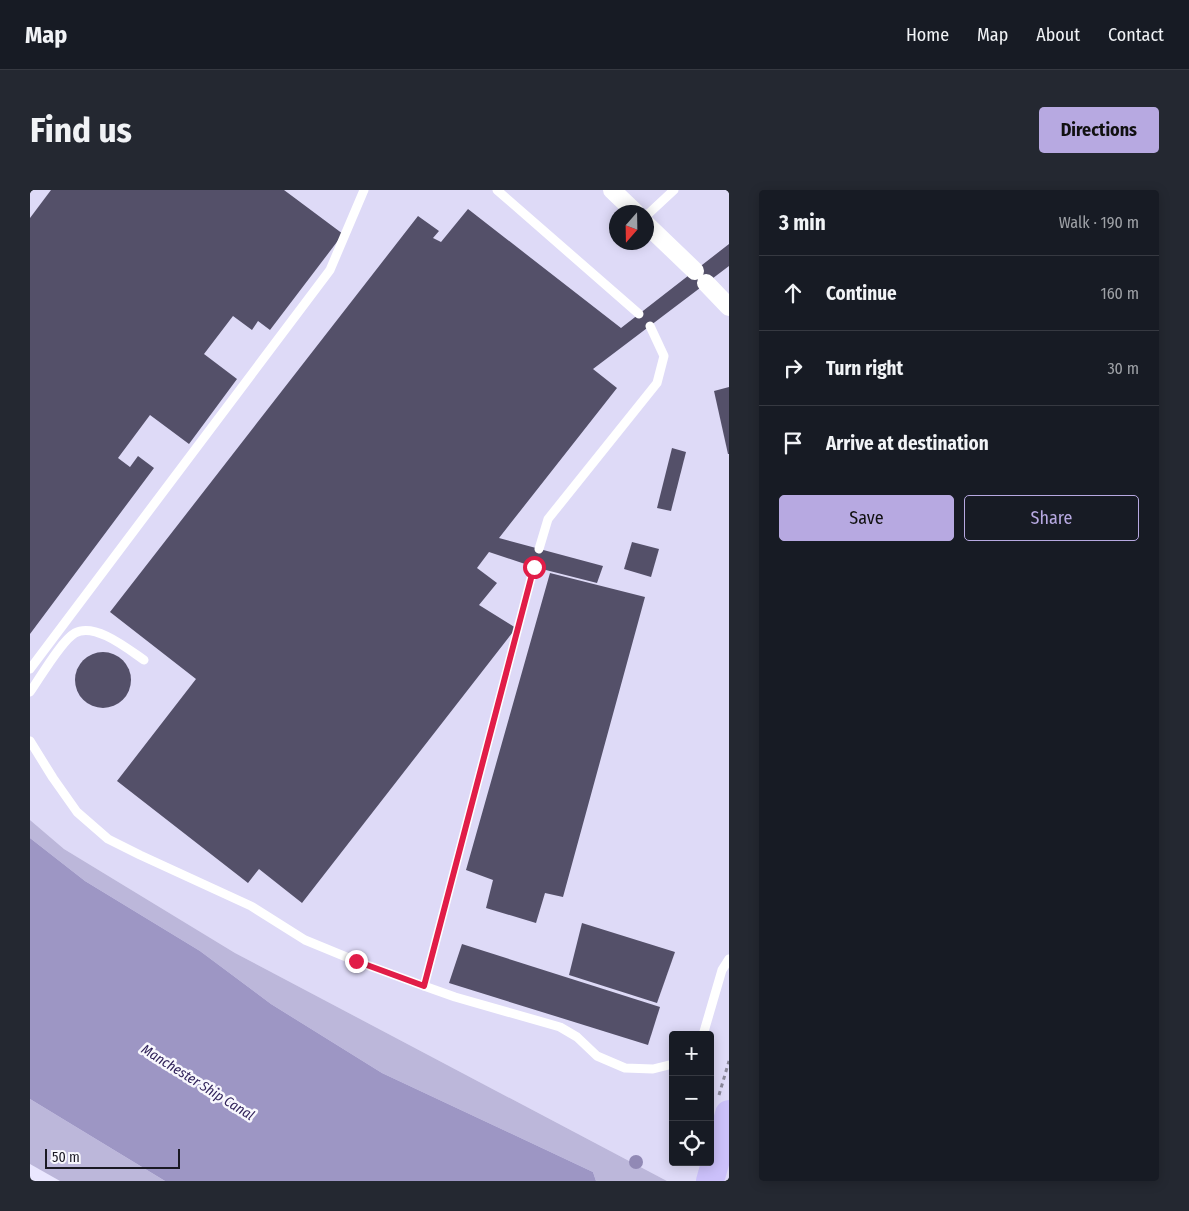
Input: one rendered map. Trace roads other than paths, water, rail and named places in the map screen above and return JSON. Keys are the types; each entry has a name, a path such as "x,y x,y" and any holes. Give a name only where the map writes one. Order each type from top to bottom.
{"main road":[{"path":"710,1181 729,1114"}],"street":[{"path":"612,190 628,205"},
{"path":"654,232 729,306"}],"lane":[{"path":"30,669 330,270 364,190"},
{"path":"497,190 639,314"},
{"path":"654,209 674,190"},
{"path":"539,549 548,519 657,383 664,356 650,326"},
{"path":"424,986 534,567"},
{"path":"30,692 66,640 76,632 92,631 114,639 144,660"},
{"path":"30,741 77,812 108,839 251,906 305,940 356,961 455,997 560,1027 577,1037 597,1056 625,1068 653,1069 669,1065"},
{"path":"704,1031 722,970 729,959"}],"water":[{"name":"Manchester Ship Canal","path":"30,838 85,881 200,951 271,1004 382,1073 593,1172 596,1181 165,1181 30,1099"}]}
